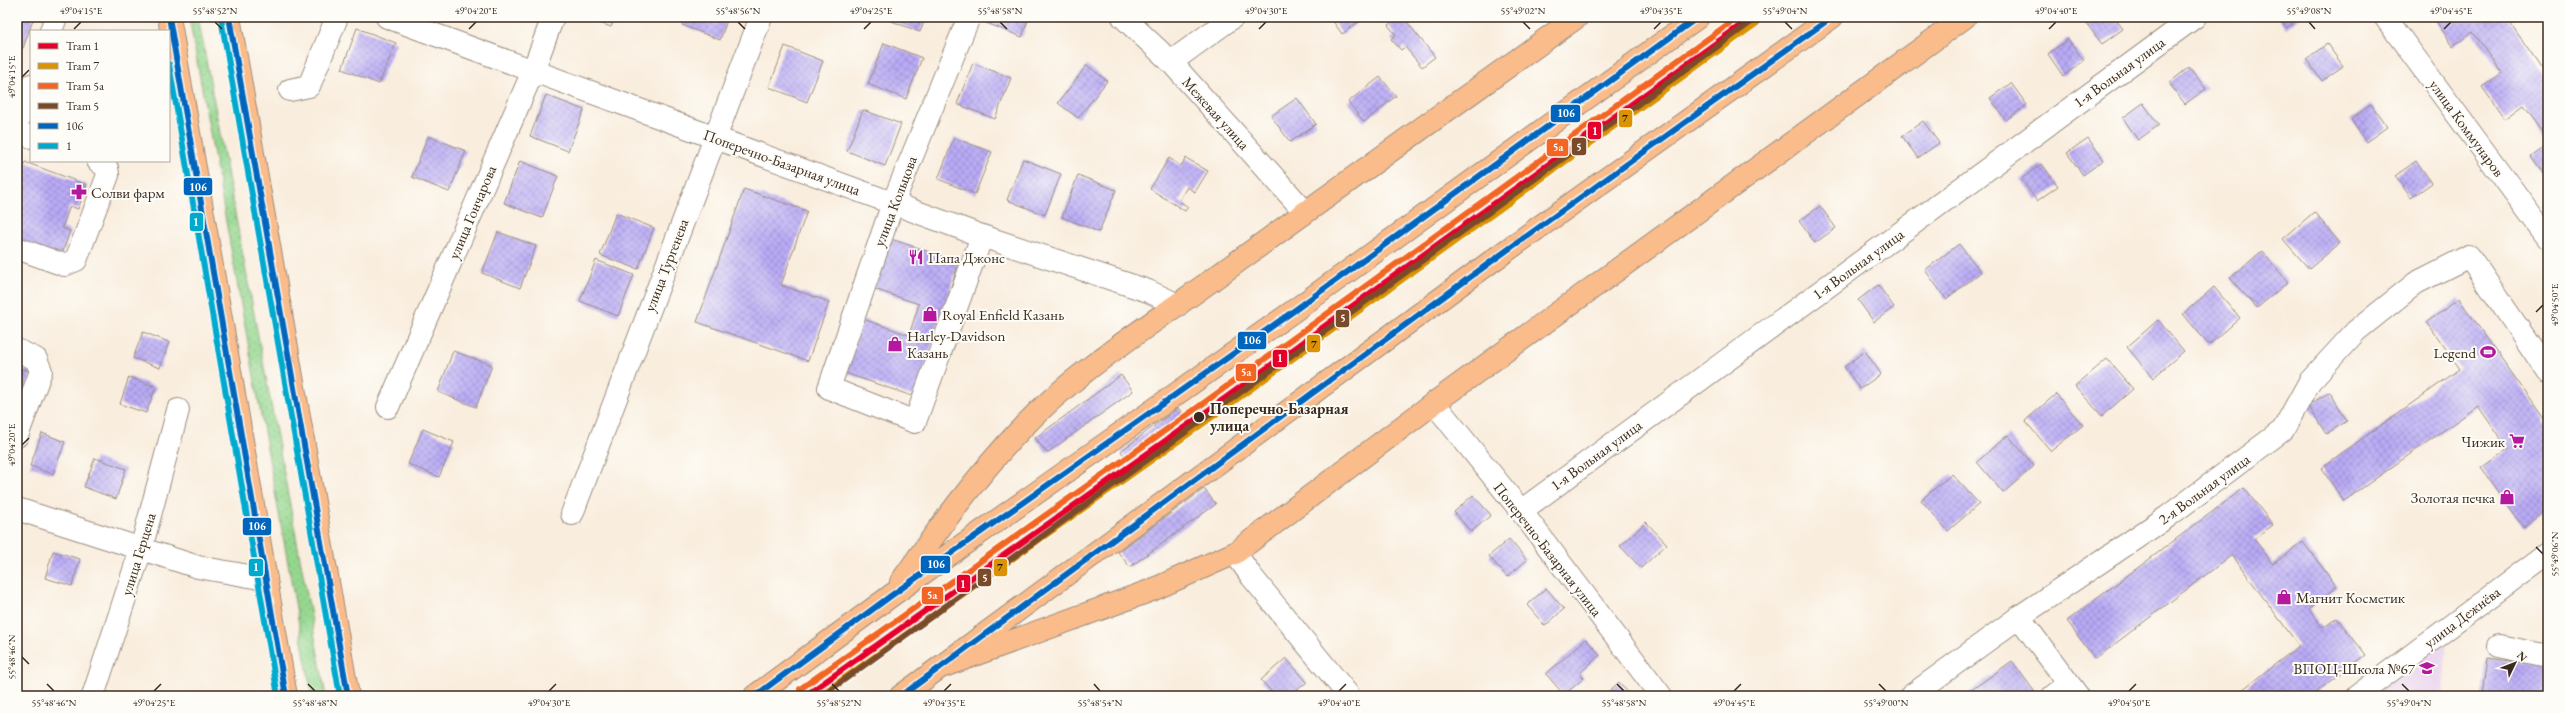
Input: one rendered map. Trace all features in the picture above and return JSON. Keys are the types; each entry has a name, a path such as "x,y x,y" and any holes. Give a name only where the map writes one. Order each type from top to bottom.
{"main road":[{"path":"169,17 286,696"},
{"path":"229,17 348,696"},
{"path":"892,596 945,519 998,453 1024,426 1077,380 1305,212 1577,17"},
{"path":"755,696 892,596 1295,310 1698,17"},
{"path":"901,696 944,666 1492,261 1832,17"},
{"path":"944,666 1152,590 1235,553 1434,403 1965,17"}],"street":[{"path":"50,30 56,17"},
{"path":"290,90 309,86 337,17"},
{"name":"Поперечно-Базарная улица","path":"388,17 982,236 1148,291 1178,305"},
{"name":"улица Гончарова","path":"388,407 533,71 553,17"},
{"name":"улица Тургенева","path":"572,514 761,17"},
{"name":"улица Кольцова","path":"969,17 893,202 829,388 915,422 982,236"},
{"name":"Межевая улица","path":"1123,17 1170,62 1305,212"},
{"path":"1170,62 1233,17"},
{"name":"1-я Вольная улица","path":"1521,511 2195,17"},
{"name":"улица Коммунаров","path":"2385,17 2548,238"},
{"path":"17,123 30,88"},
{"path":"17,131 30,136"},
{"path":"17,248 64,265 76,260 108,175 107,168 99,162"},
{"name":"2-я Вольная улица","path":"1911,696 2019,617 2167,517 2283,430 2310,381 2356,330 2416,283 2469,256 2548,372"},
{"path":"17,350 36,359 41,371 17,436"},
{"name":"Поперечно-Базарная улица","path":"1434,403 1521,511 1661,696"},
{"name":"улица Герцена","path":"93,696 141,549 178,410"},
{"path":"17,510 198,568 266,579"},
{"path":"1235,553 1252,577 1349,696"},
{"name":"улица Дежнёва","path":"2357,696 2548,553"},
{"path":"2019,617 2067,692"},
{"path":"2499,646 2548,656"}],"shaded area":[{"name":"ВПОЦ-Школа №67","path":"2447,640 2443,696 2372,696"}],"green space":[{"path":"189,17 198,17 326,696 312,696"}],"building":[{"path":"17,17 34,17 23,48 17,46"},
{"path":"584,17 615,17 611,27"},
{"path":"685,17 728,17 720,40 682,25"},
{"path":"881,17 926,17 920,32"},
{"path":"986,17 1029,17 1022,37 984,22"},
{"path":"1330,17 1359,17 1361,20 1342,34"},
{"path":"1398,17 1403,17 1435,57 1422,67 1405,47 1401,50 1391,39 1396,35 1388,25"},
{"path":"2093,17 2114,17 2123,29 2102,44 2086,23"},
{"path":"2278,17 2301,17 2286,28"},
{"path":"2433,17 2506,17 2548,77 2548,138 2524,105 2505,119 2482,87 2502,73 2473,32 2453,46"},
{"path":"357,28 396,43 379,84 342,69"},
{"path":"2068,39 2084,61 2063,76 2048,54"},
{"path":"884,43 922,58 906,99 868,84"},
{"path":"2327,44 2343,66 2322,81 2306,59"},
{"path":"785,46 823,61 807,102 769,87"},
{"path":"973,63 1011,78 995,119 957,104"},
{"path":"1087,65 1107,81 1078,118 1058,103"},
{"path":"2189,67 2206,89 2185,104 2169,83"},
{"path":"1380,77 1396,96 1364,122 1348,102"},
{"path":"2011,83 2027,105 2006,120 1990,98"},
{"path":"546,95 584,110 568,151 530,136"},
{"path":"1297,98 1316,124 1290,142 1271,116"},
{"path":"2143,103 2159,125 2138,140 2123,118"},
{"path":"2371,104 2387,127 2366,142 2351,120"},
{"path":"863,110 901,124 885,166 847,151"},
{"path":"1923,121 1939,143 1918,158 1902,136"},
{"path":"428,136 466,151 449,192 412,177"},
{"path":"954,138 992,152 975,194 938,179"},
{"path":"2088,138 2104,160 2083,175 2067,153"},
{"path":"2548,145 2548,181 2531,157"},
{"path":"1169,158 1181,166 1186,158 1208,171 1195,192 1187,187 1179,201 1188,207 1185,211 1150,189"},
{"path":"1023,159 1061,174 1045,215 1007,200"},
{"path":"520,161 558,176 542,218 504,203"},
{"path":"2416,161 2432,183 2411,198 2395,176"},
{"path":"25,162 87,185 78,209 70,206 62,228 70,231 61,257 17,241 17,183"},
{"path":"2042,164 2058,186 2037,201 2021,179"},
{"path":"1078,175 1116,190 1099,232 1062,217"},
{"path":"744,189 807,211 781,285 829,302 808,361 697,322"},
{"path":"1820,206 1836,228 1815,243 1799,221"},
{"path":"2314,212 2340,243 2309,269 2283,239"},
{"path":"616,213 654,228 638,269 600,255"},
{"path":"498,232 536,246 520,288 482,273"},
{"path":"891,239 959,262 915,397 845,373 863,319 909,335 919,304 874,289"},
{"path":"1959,244 1981,272 1946,299 1925,270"},
{"path":"2262,251 2288,282 2257,308 2230,278"},
{"path":"596,260 634,275 618,316 580,301"},
{"path":"1878,285 1894,307 1874,322 1858,300"},
{"path":"2214,287 2240,318 2209,345 2183,314"},
{"path":"2459,299 2548,424 2548,439 2544,442 2548,447 2548,460 2546,462 2548,465 2548,509 2523,527 2481,468 2508,449 2478,406 2344,501 2321,468 2460,369 2427,322"},
{"path":"2158,320 2184,351 2153,378 2127,347"},
{"path":"143,332 169,342 160,368 133,358"},
{"path":"453,351 492,365 476,407 438,392"},
{"path":"1865,351 1881,374 1860,389 1844,367"},
{"path":"2107,359 2133,389 2102,416 2075,386"},
{"path":"17,367 32,372 17,412"},
{"path":"1121,375 1133,391 1047,453 1035,438"},
{"path":"129,377 156,387 146,413 120,404"},
{"path":"2330,392 2347,421 2326,434 2308,405"},
{"path":"2056,394 2083,425 2051,451 2025,421"},
{"path":"1178,408 1186,418 1128,461 1121,451"},
{"path":"423,429 454,442 439,477 408,464"},
{"path":"42,433 65,442 53,474 30,466"},
{"path":"2008,435 2034,466 2003,493 1977,462"},
{"path":"95,458 126,469 116,499 84,487"},
{"path":"1952,474 1979,504 1948,531 1921,500"},
{"path":"2244,488 2273,525 2254,539 2273,564 2303,542 2337,587 2309,609 2323,628 2337,618 2366,655 2311,696 2234,696 2299,646 2232,555 2095,659 2067,621"},
{"path":"1204,489 1216,504 1130,567 1118,552"},
{"path":"1473,495 1491,515 1471,532 1454,512"},
{"path":"1646,522 1667,544 1641,568 1620,546"},
{"path":"1509,539 1527,560 1507,577 1489,556"},
{"path":"53,551 80,559 72,586 45,578"},
{"path":"1546,588 1564,609 1545,626 1527,605"},
{"path":"1586,639 1600,655 1580,673 1584,678 1564,695 1546,674"},
{"path":"1286,658 1307,682 1290,696 1275,696 1261,680"},
{"path":"2487,658 2548,666 2545,696 2482,696"},
{"path":"2012,661 2037,695 1963,696"},
{"path":"1619,682 1631,696 1604,696"}],"tram line":[{"name":"5а","path":"800,689 1194,410 1738,17"},
{"name":"1","path":"805,696 1199,417 1752,17"},
{"name":"5","path":"830,690 1758,17"},
{"name":"7","path":"819,696 1204,423 1757,23"}],"transit line":[{"name":"106","path":"169,17 286,696"},
{"name":"106","path":"229,17 348,696"},
{"name":"106","path":"755,696 892,595 1295,310 1698,17"},
{"name":"106","path":"901,696 1492,261 1832,17"},
{"name":"1","path":"221,18 340,696"},
{"name":"1","path":"170,70 278,696"}],"place":[{"name":"Солви фарм","path":"79,192"},
{"name":"Папа Джонс","path":"916,257"},
{"name":"Royal Enfield Казань","path":"930,314"},
{"name":"Harley-Davidson Казань","path":"895,344"},
{"name":"Legend","path":"2488,352"},
{"name":"Поперечно-Базарная улица","path":"1199,417"},
{"name":"Чижик","path":"2517,441"},
{"name":"Золотая печка","path":"2507,497"},
{"name":"Магнит Косметик","path":"2284,597"},
{"name":"ВПОЦ-Школа №67","path":"2427,668"}]}
